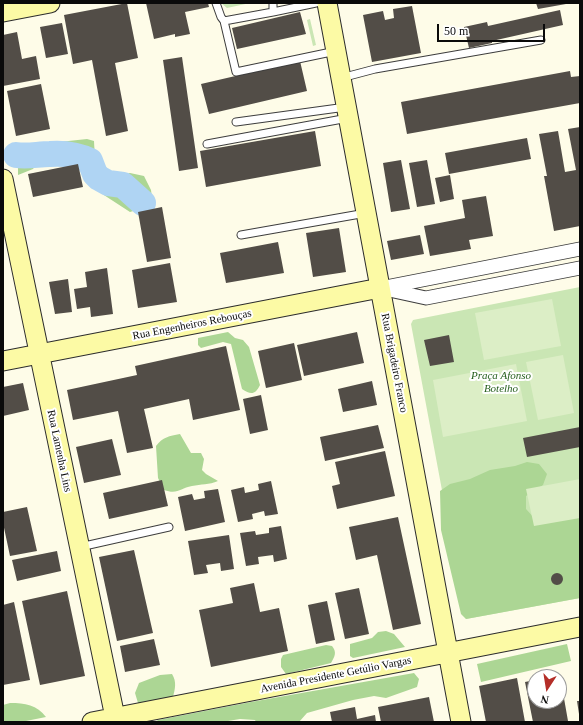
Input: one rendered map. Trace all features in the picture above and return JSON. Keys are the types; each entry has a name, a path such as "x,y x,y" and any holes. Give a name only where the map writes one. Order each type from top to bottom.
{"main road":[{"path":"3,12 50,3"},
{"name":"Rua Brigadeiro Franco","path":"327,3 461,722"},
{"name":"Rua Lamenha Lins","path":"3,179 115,720"},
{"name":"Rua Engenheiros Rebouças","path":"3,361 380,288"},
{"name":"Avenida Presidente Getúlio Vargas","path":"92,722 115,720 580,627"}],"street":[{"name":"Rua Engenheiros Rebouças","path":"380,288 580,249"},
{"name":"Rua Engenheiros Rebouças","path":"380,288 426,298 580,268"}],"lane":[{"path":"216,3 220,17 224,21 236,72 336,51"},
{"path":"224,21 273,7 316,3"},
{"path":"341,78 375,69 540,40"},
{"path":"236,122 347,113"},
{"path":"207,144 347,113"},
{"path":"241,236 366,213"},
{"path":"80,547 169,527"}],"green space":[{"path":"221,3 250,3 227,8"},
{"path":"310,19 316,45 313,46 307,20"},
{"path":"87,139 94,141 95,155 97,159 115,176 130,173 144,176 151,190 153,205 130,212 90,186 81,163 73,161 39,160 33,169 18,175 18,148"},
{"name":"Praça Afonso Botelho","path":"580,287 580,598 466,619 411,324 413,320"},
{"path":"552,299 561,346 484,360 475,313"},
{"path":"228,332 235,338 243,340 249,347 260,385 256,391 252,393 242,389 231,344 223,342 201,348 198,345 198,338"},
{"path":"563,355 574,413 538,420 526,362"},
{"path":"516,364 527,421 443,437 433,380"},
{"path":"180,434 191,453 201,453 204,459 202,470 218,481 195,485 173,492 164,490 158,478 156,446 166,437"},
{"path":"527,462 539,464 547,474 543,485 526,496 526,509 536,520 580,514 580,598 466,619 461,614 441,530 440,491 450,484 470,479 490,470 515,466"},
{"path":"580,479 580,518 534,526 526,489"},
{"path":"386,631 394,634 405,647 353,658 350,656 350,644 372,638 378,632"},
{"path":"567,644 571,661 537,669 527,669 527,671 481,682 477,664"},
{"path":"326,645 332,646 335,650 331,663 286,674 281,667 281,659 283,655"},
{"path":"414,673 419,679 417,687 386,698 374,696 353,700 307,713 299,722 256,722 255,720 240,719 222,722 155,722 158,720 251,702"},
{"path":"172,674 175,683 173,697 142,705 138,703 135,693 139,683 160,675"},
{"path":"10,703 35,707 46,717 21,722 3,722 3,705"}],"building":[{"path":"127,3 138,58 115,63 128,131 106,136 92,60 73,64 64,15"},
{"path":"146,3 208,3 209,7 185,12 190,34 175,37 175,34 154,39"},
{"path":"536,3 566,3 566,4 538,9"},
{"path":"412,6 421,53 372,62 363,15 383,11 385,20 394,18 393,9"},
{"path":"560,10 563,25 492,41 492,43 469,48 464,27 487,22 488,26"},
{"path":"300,12 306,34 237,49 232,28"},
{"path":"62,23 68,54 46,58 40,27"},
{"path":"17,32 22,59 36,56 40,79 3,86 3,35"},
{"path":"182,57 198,168 179,171 163,60"},
{"path":"300,61 307,91 209,114 201,84"},
{"path":"570,71 571,77 580,76 580,103 407,134 401,102"},
{"path":"41,84 50,129 16,136 7,91"},
{"path":"580,127 580,226 554,231 544,176 547,176 539,134 558,131 565,172 576,170 568,129"},
{"path":"315,131 321,166 206,187 200,151"},
{"path":"527,138 531,159 449,174 445,153"},
{"path":"401,160 410,209 391,212 383,163"},
{"path":"427,160 435,204 417,207 409,163"},
{"path":"78,164 83,187 33,197 28,174"},
{"path":"450,175 454,199 440,202 435,178"},
{"path":"486,196 493,236 469,240 471,249 430,256 424,226 465,218 462,200"},
{"path":"162,207 171,258 147,262 138,212"},
{"path":"339,228 346,272 313,277 306,233"},
{"path":"420,235 424,254 391,260 387,241"},
{"path":"278,242 284,273 226,283 220,253"},
{"path":"170,263 177,302 138,308 132,270"},
{"path":"107,268 113,314 91,317 90,307 77,309 74,289 87,287 85,272"},
{"path":"68,279 72,312 55,314 49,282"},
{"path":"357,332 364,363 304,376 297,345"},
{"path":"449,335 454,362 430,366 424,340"},
{"path":"294,343 302,380 266,388 258,351"},
{"path":"226,346 240,410 193,420 189,399 144,409 153,448 127,453 118,411 73,420 67,390 137,375 135,366"},
{"path":"372,381 377,405 343,412 338,389"},
{"path":"23,383 29,410 3,416 3,387"},
{"path":"261,395 268,430 250,434 243,399"},
{"path":"378,425 384,448 325,461 320,437"},
{"path":"580,427 580,447 527,457 523,438"},
{"path":"112,439 121,475 84,483 76,447"},
{"path":"385,451 395,496 337,509 332,486 340,484 335,462"},
{"path":"162,480 168,506 109,519 103,493"},
{"path":"271,481 278,514 265,516 264,511 252,514 253,519 238,522 231,490 244,487 245,493 259,490 258,484"},
{"path":"218,489 225,522 185,531 178,497 192,494 194,500 205,498 204,491"},
{"path":"27,507 37,551 10,556 3,523 3,512"},
{"path":"398,517 421,624 393,630 377,555 356,560 349,527"},
{"path":"281,526 287,559 274,562 273,555 258,557 259,564 246,566 240,533 255,531 256,535 269,533 269,528"},
{"path":"229,535 234,569 221,571 220,563 206,565 208,573 194,575 188,541"},
{"path":"134,550 153,633 117,641 99,557"},
{"path":"57,551 61,571 17,581 12,560"},
{"path":"555,573 559,573 563,579 559,585 555,585 551,581 551,577"},
{"path":"254,583 260,612 279,608 288,651 211,667 199,610 233,603 230,588"},
{"path":"359,588 369,634 345,639 335,593"},
{"path":"67,591 85,676 40,685 22,601"},
{"path":"327,601 335,640 316,644 308,605"},
{"path":"14,602 30,680 3,685 3,605"},
{"path":"154,639 160,665 125,672 120,646"},
{"path":"517,678 525,722 486,722 479,686"},
{"path":"525,682 527,682 527,692"},
{"path":"429,697 434,722 381,722 378,707"},
{"path":"577,701 580,701 580,714 579,714"},
{"path":"355,707 357,719 375,715 376,722 332,722 330,712"},
{"path":"530,709 566,709 568,721 533,722"}],"waterway":[{"path":"16,155 25,156 60,154 85,159 90,161 95,174 99,178 108,183 123,185 143,203"}]}
